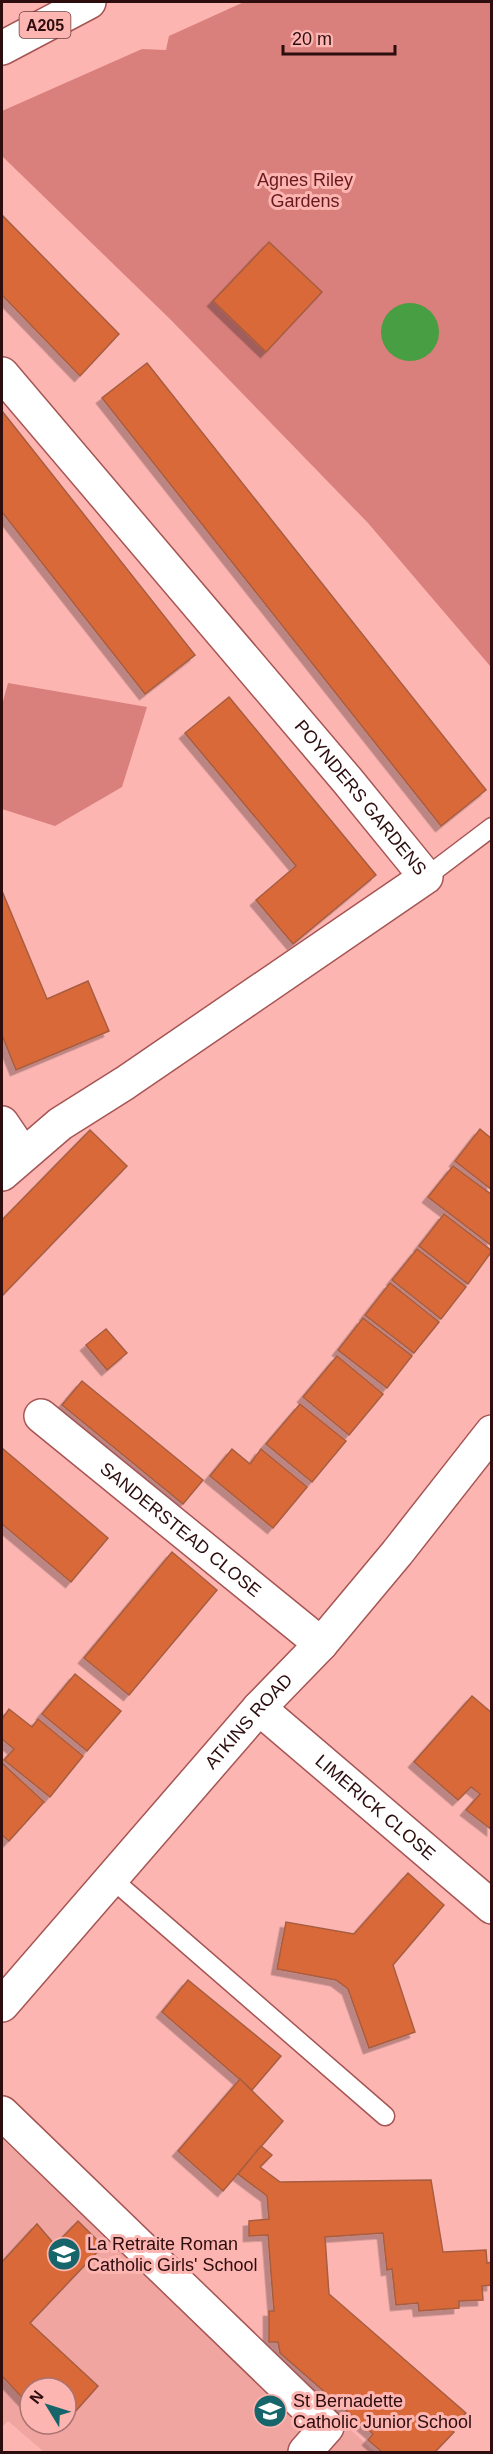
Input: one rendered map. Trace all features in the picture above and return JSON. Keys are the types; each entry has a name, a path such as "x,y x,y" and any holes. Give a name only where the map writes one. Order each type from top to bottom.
{"main road":[{"name":"A205","path":"2,48 66,6"},
{"name":"POYNDERS GARDENS","path":"2,374 324,753 426,877 125,1083 68,1119 12,1164 2,1123"},
{"name":"SANDERSTEAD CLOSE","path":"41,1416 321,1644"},
{"name":"ATKINS ROAD","path":"2,2005 259,1708 321,1644 397,1553 492,1432"},
{"name":"LIMERICK CLOSE","path":"259,1708 492,1907"},
{"path":"2,2113 327,2427 305,2452"}],"lane":[{"path":"426,877 492,826"},
{"path":"112,1879 385,2116"}],"shaded area":[{"path":"404,303 416,303 431,311 439,326 439,338 431,353 416,361 404,361 389,353 381,338 381,326 389,311"},
{"name":"La Retraite Roman Catholic Girls' School","path":"2,2139 250,2369 265,2352 375,2452 44,2452 25,2436 78,2436 78,2376 18,2376 18,2430 8,2421 2,2427"}],"green space":[{"name":"Agnes Riley Gardens","path":"244,2 491,2 491,667 368,523 171,320 2,156 2,111 142,49 166,50 169,36"},
{"path":"8,683 147,707 122,787 55,826 2,809 2,705"}],"building":[{"path":"2,215 119,334 80,376 2,295"},
{"path":"269,242 322,292 266,352 213,301"},
{"path":"147,363 486,790 441,826 102,398"},
{"path":"2,411 195,655 145,694 2,512"},
{"path":"229,697 376,875 293,944 256,900 296,866 185,733"},
{"path":"2,891 47,999 88,981 109,1031 16,1070 2,1035"},
{"path":"480,1129 492,1139 492,1190 455,1161"},
{"path":"90,1130 127,1166 2,1296 2,1220"},
{"path":"453,1166 492,1195 492,1246 428,1197"},
{"path":"444,1214 492,1251 468,1284 419,1246"},
{"path":"417,1249 466,1287 441,1319 392,1280"},
{"path":"390,1283 439,1322 414,1353 365,1315"},
{"path":"363,1318 412,1356 387,1388 338,1350"},
{"path":"106,1329 127,1353 107,1370 86,1345"},
{"path":"337,1356 383,1394 349,1435 303,1397"},
{"path":"82,1381 203,1480 183,1504 62,1405"},
{"path":"300,1404 346,1441 312,1482 266,1444"},
{"path":"2,1448 108,1538 71,1582 2,1524"},
{"path":"232,1449 250,1464 261,1449 307,1487 273,1528 210,1476"},
{"path":"172,1552 217,1590 129,1695 84,1658"},
{"path":"75,1674 121,1711 87,1751 42,1714"},
{"path":"472,1696 492,1713 492,1830 466,1810 480,1794 471,1787 458,1800 414,1762"},
{"path":"9,1709 32,1727 38,1719 83,1756 50,1797 4,1760 14,1749 2,1739 2,1719"},
{"path":"2,1763 44,1802 9,1841 2,1835"},
{"path":"408,1873 444,1905 393,1965 415,2032 369,2048 348,1989 336,1980 277,1969 286,1922 354,1934"},
{"path":"188,1980 281,2056 252,2090 162,2012"},
{"path":"240,2079 283,2121 223,2191 178,2151"},
{"path":"261,2146 272,2155 260,2167 280,2182 431,2180 443,2252 486,2250 487,2263 492,2262 492,2285 482,2286 483,2300 459,2301 459,2308 419,2311 418,2303 396,2305 392,2269 387,2270 383,2233 325,2237 329,2294 466,2413 450,2429 454,2432 435,2452 382,2452 368,2440 373,2434 280,2353 278,2342 269,2342 269,2311 274,2311 268,2235 249,2236 249,2221 269,2219 267,2196 238,2174"},
{"path":"78,2221 103,2246 30,2323 98,2386 78,2408 78,2376 18,2376 18,2393 2,2376 2,2262 37,2224 55,2245"}],"place":[{"name":"La Retraite Roman Catholic Girls' School","path":"64,2254"},
{"name":"St Bernadette Catholic Junior School","path":"270,2411"}]}
